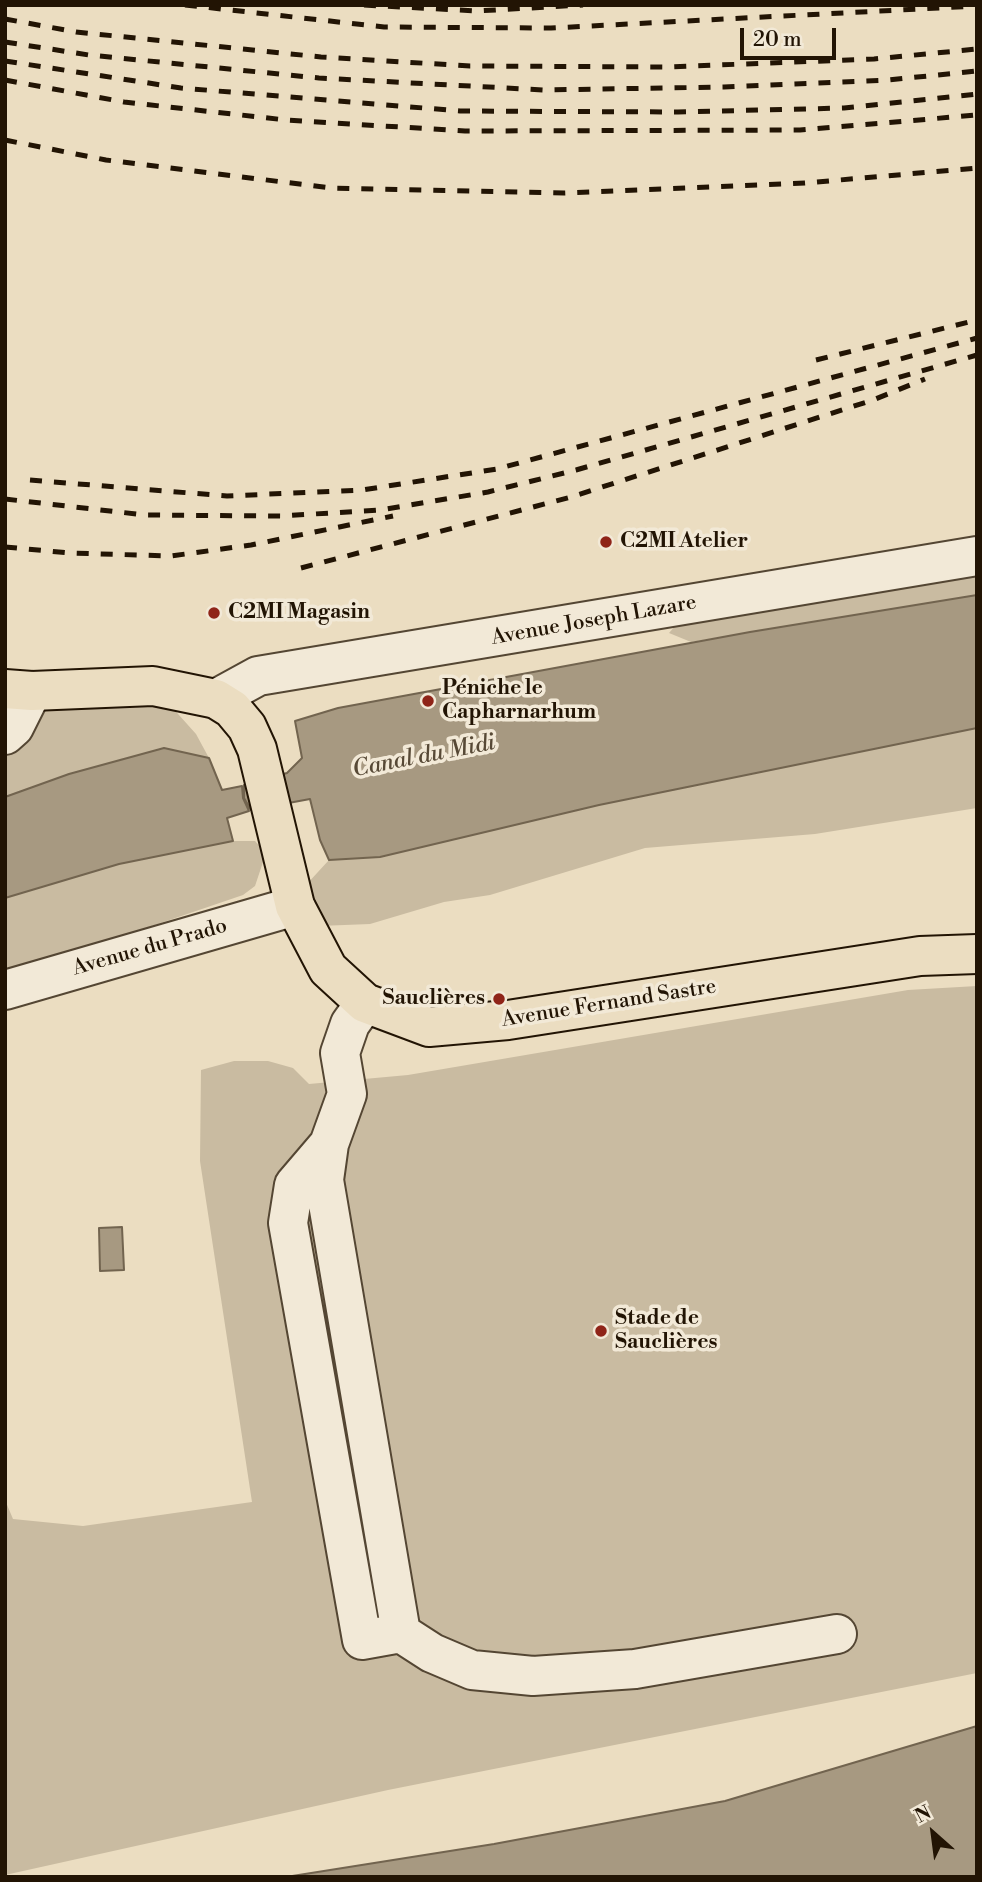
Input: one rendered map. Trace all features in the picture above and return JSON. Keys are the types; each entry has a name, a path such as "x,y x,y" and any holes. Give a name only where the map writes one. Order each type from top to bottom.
{"main road":[{"path":"19,690 153,686 216,699"},
{"name":"Avenue Fernand Sastre","path":"216,699 232,709 247,727 257,749 290,890 328,969 365,1003 429,1027 469,1024 920,956 977,954"}],"street":[{"name":"Avenue Joseph Lazare","path":"216,699 258,676 977,556"},
{"path":"5,735 14,727 19,690"},
{"name":"Avenue du Prado","path":"5,990 290,890"},
{"path":"365,1003 350,1024 340,1053 347,1094 329,1144 324,1180 401,1633 432,1653 472,1670 533,1676 635,1669 837,1634"}],"shaded area":[{"path":"977,568 977,595 691,642 669,633 684,616"},
{"path":"153,686 196,734 209,758 164,748 69,774 5,797 5,729 32,691"},
{"path":"977,728 977,808 815,834 645,848 490,895 444,902 370,924 319,926 306,885 329,860 405,851 599,805"},
{"path":"233,841 255,841 266,853 255,886 243,895 5,976 5,898 119,864"},
{"name":"Stade de Sauclières","path":"977,986 977,1673 388,1790 5,1875 5,1500 13,1519 83,1526 252,1502 200,1161 201,1070 234,1061 268,1061 293,1068 309,1084 408,1075 908,990"}],"water":[{"name":"Canal du Midi","path":"977,595 977,728 599,805 380,857 329,860 320,840 310,799 251,810 244,798 244,785 287,773 302,758 295,721 338,708 750,632"},
{"path":"164,748 209,758 222,790 242,786 243,798 249,811 227,818 233,841 119,864 5,898 5,797 69,774"},
{"path":"122,1227 124,1270 100,1271 99,1228"},
{"path":"977,1726 977,1877 286,1877 494,1844 725,1801"}],"railway":[{"path":"185,5 384,27 551,28 977,6"},
{"path":"364,5 477,11 583,5"},
{"path":"5,19 76,32 321,57 470,66 666,67 874,59 977,49"},
{"path":"5,42 89,55 319,78 544,90 724,87 888,80 977,71"},
{"path":"5,61 181,88 460,111 678,112 844,108 977,94"},
{"path":"5,80 124,102 286,120 465,131 800,130 977,115"},
{"path":"5,140 106,160 331,188 564,193 805,183 977,168"},
{"path":"816,360 977,320"},
{"path":"30,480 227,496 362,490 497,469 977,338"},
{"path":"5,499 145,515 281,516 380,510 488,492 576,470 977,355"},
{"path":"301,568 571,497 873,400 925,379"},
{"path":"5,547 70,553 171,556 251,545 393,516"}],"place":[{"name":"C2MI Atelier","path":"606,542"},
{"name":"C2MI Magasin","path":"214,613"},
{"name":"Péniche le Capharnarhum","path":"428,701"},
{"name":"Sauclières","path":"499,999"},
{"name":"Stade de Sauclières","path":"601,1331"}]}
